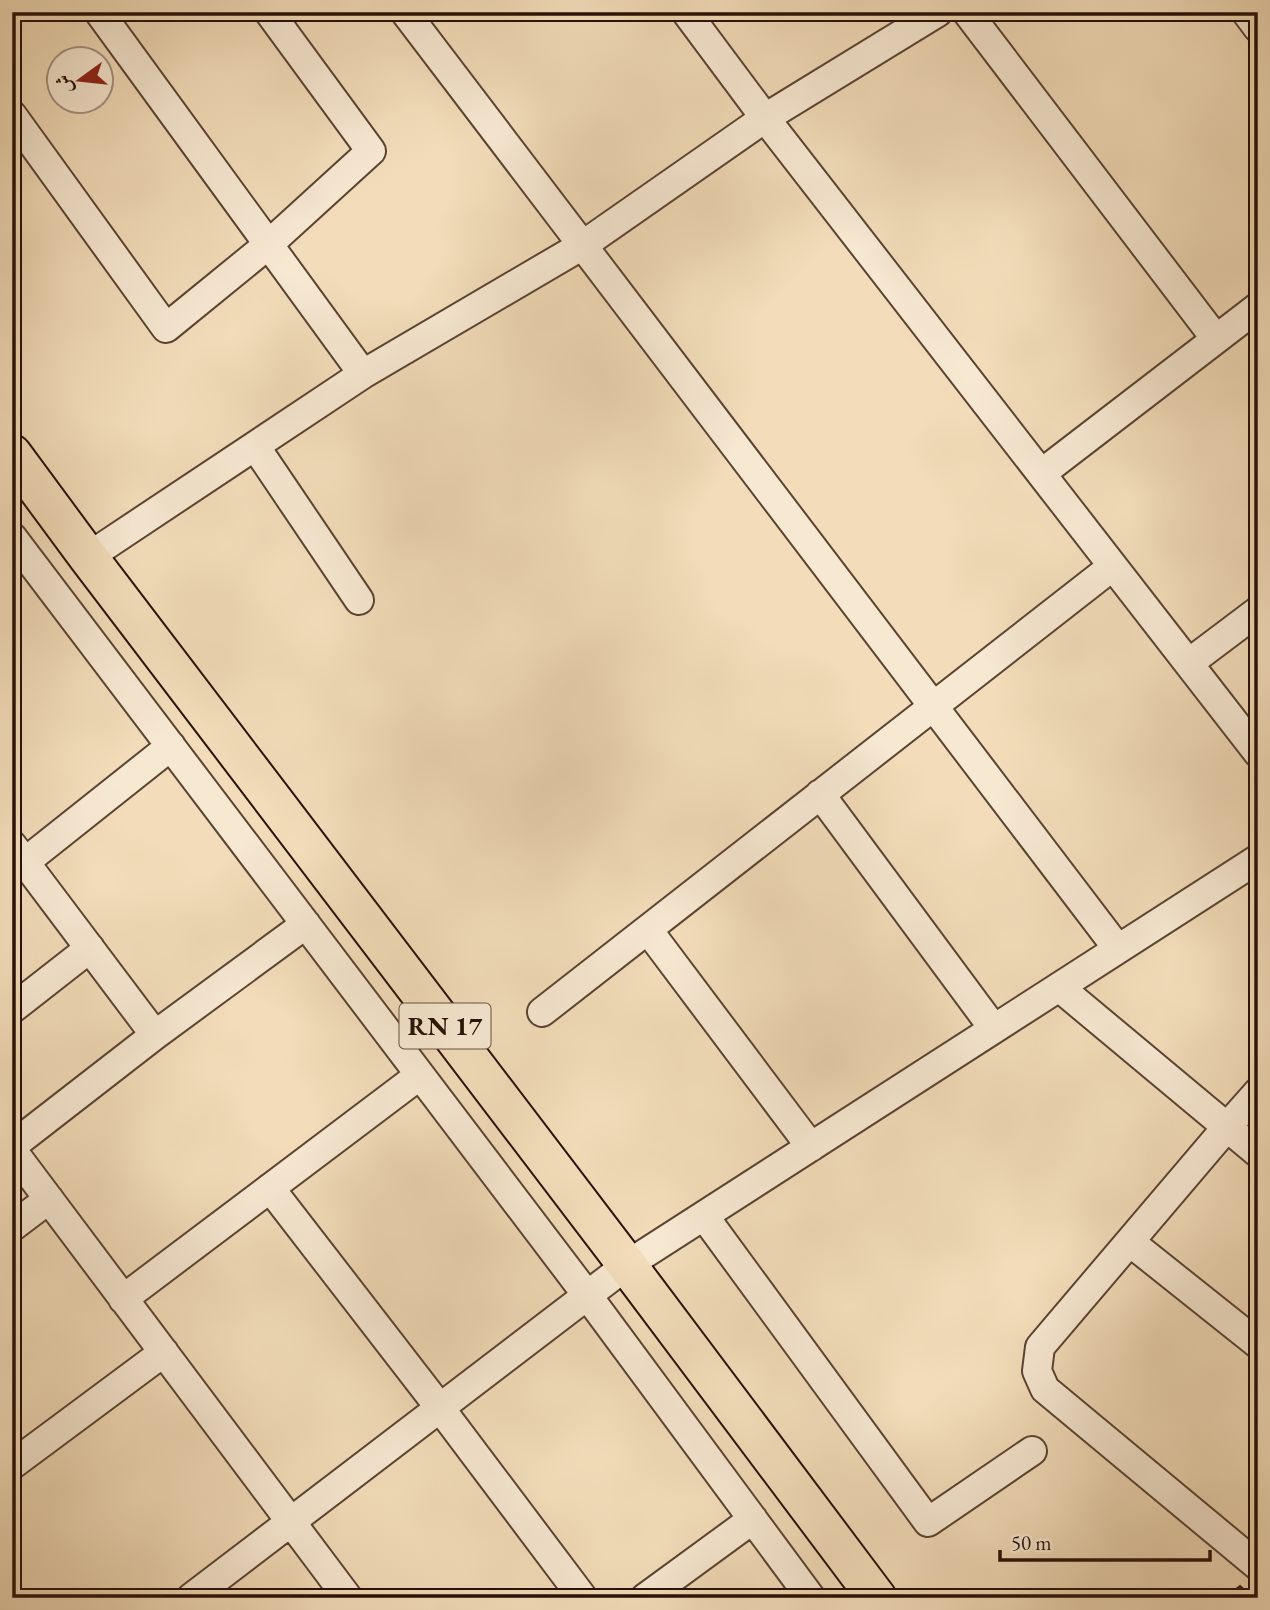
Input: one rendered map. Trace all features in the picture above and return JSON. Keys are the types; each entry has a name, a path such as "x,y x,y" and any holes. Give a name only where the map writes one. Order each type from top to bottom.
{"main road":[{"name":"RN 17","path":"12,454 877,1598"}],"street":[{"path":"99,12 363,374"},
{"path":"12,115 166,328 269,244 371,151 269,12"},
{"path":"405,12 1118,949"},
{"path":"686,12 765,118 1258,753"},
{"path":"88,557 363,374 583,245 765,118 938,12"},
{"path":"967,12 1216,339"},
{"path":"1246,12 1258,28"},
{"path":"1042,473 1258,307"},
{"path":"255,446 359,600"},
{"path":"13,540 587,1295 811,1598"},
{"path":"542,1012 1113,566"},
{"path":"1189,663 1258,611"},
{"path":"155,1035 19,853 171,746"},
{"path":"820,794 994,1029"},
{"path":"191,1598 627,1265 1258,859"},
{"path":"306,924 155,1035 12,1148 348,1598"},
{"path":"648,930 811,1147"},
{"path":"12,1009 90,948"},
{"path":"1059,987 1258,1153"},
{"path":"124,1299 420,1075"},
{"path":"1258,1092 1040,1347 1037,1371 1045,1389 1258,1566"},
{"path":"270,1188 583,1598"},
{"path":"12,1227 49,1199"},
{"path":"704,1216 928,1522 1032,1451"},
{"path":"1130,1242 1258,1344"},
{"path":"12,1465 164,1352"},
{"path":"645,1598 752,1519"}],"building":[{"path":"1240,1586 1254,1598 1225,1598"}]}
